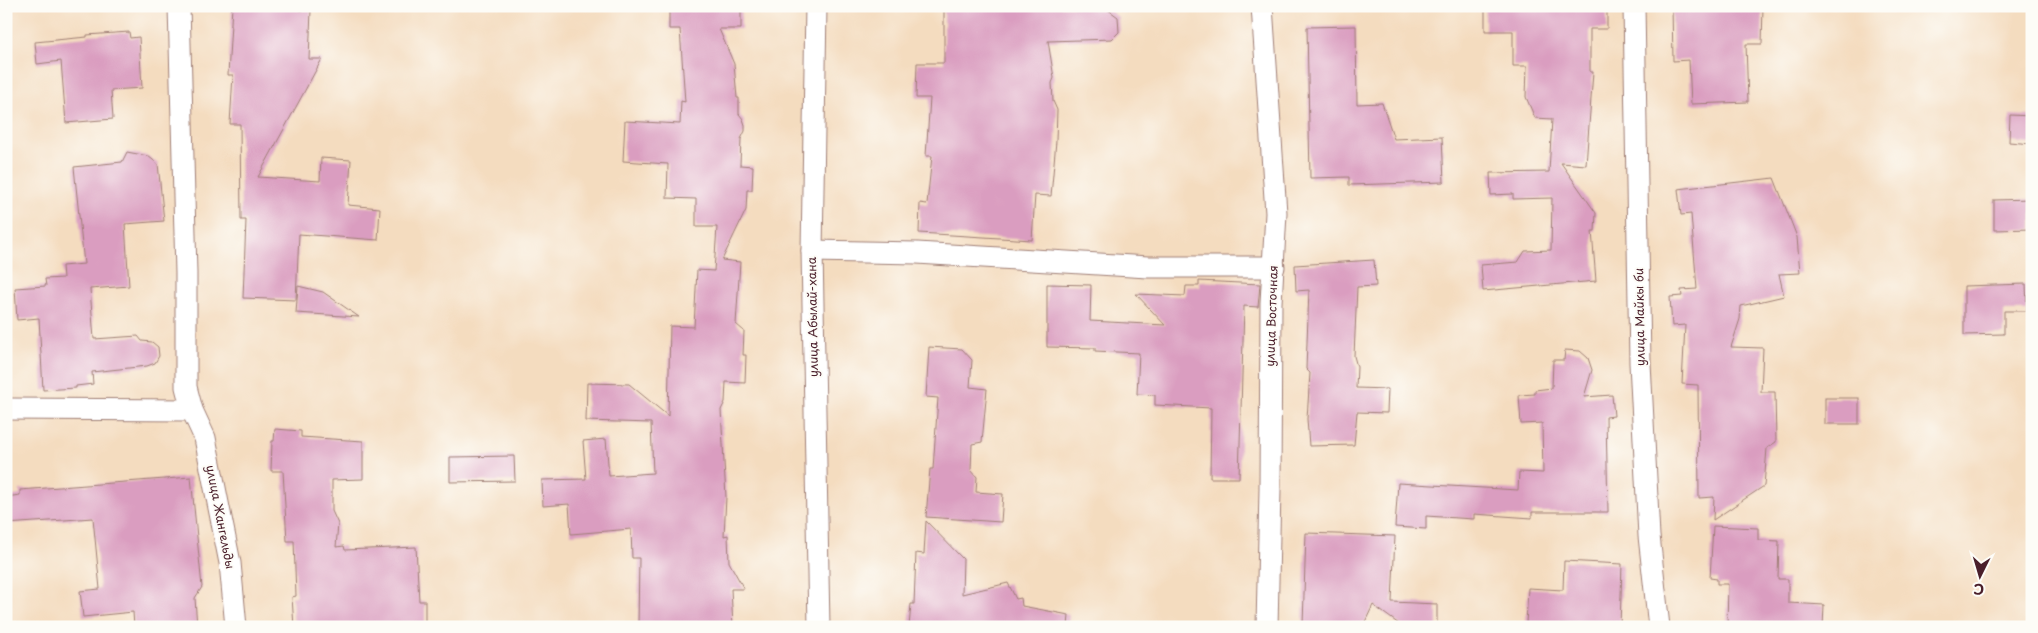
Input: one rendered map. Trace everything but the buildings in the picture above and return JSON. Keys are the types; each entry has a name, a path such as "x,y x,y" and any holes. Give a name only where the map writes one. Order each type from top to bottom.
{"street":[{"name":"улица Жангельды","path":"179,6 186,273 186,386 192,410 206,447 230,563 236,627"},
{"name":"улица Абылай-хана","path":"816,6 812,251 819,627"},
{"name":"улица Восточная","path":"1262,6 1276,213 1271,303 1270,479 1266,627"},
{"name":"улица Майкы би","path":"1634,6 1640,363 1649,536 1659,627"},
{"path":"812,251 917,254 1148,267 1274,267"},
{"path":"6,409 192,410"}]}
